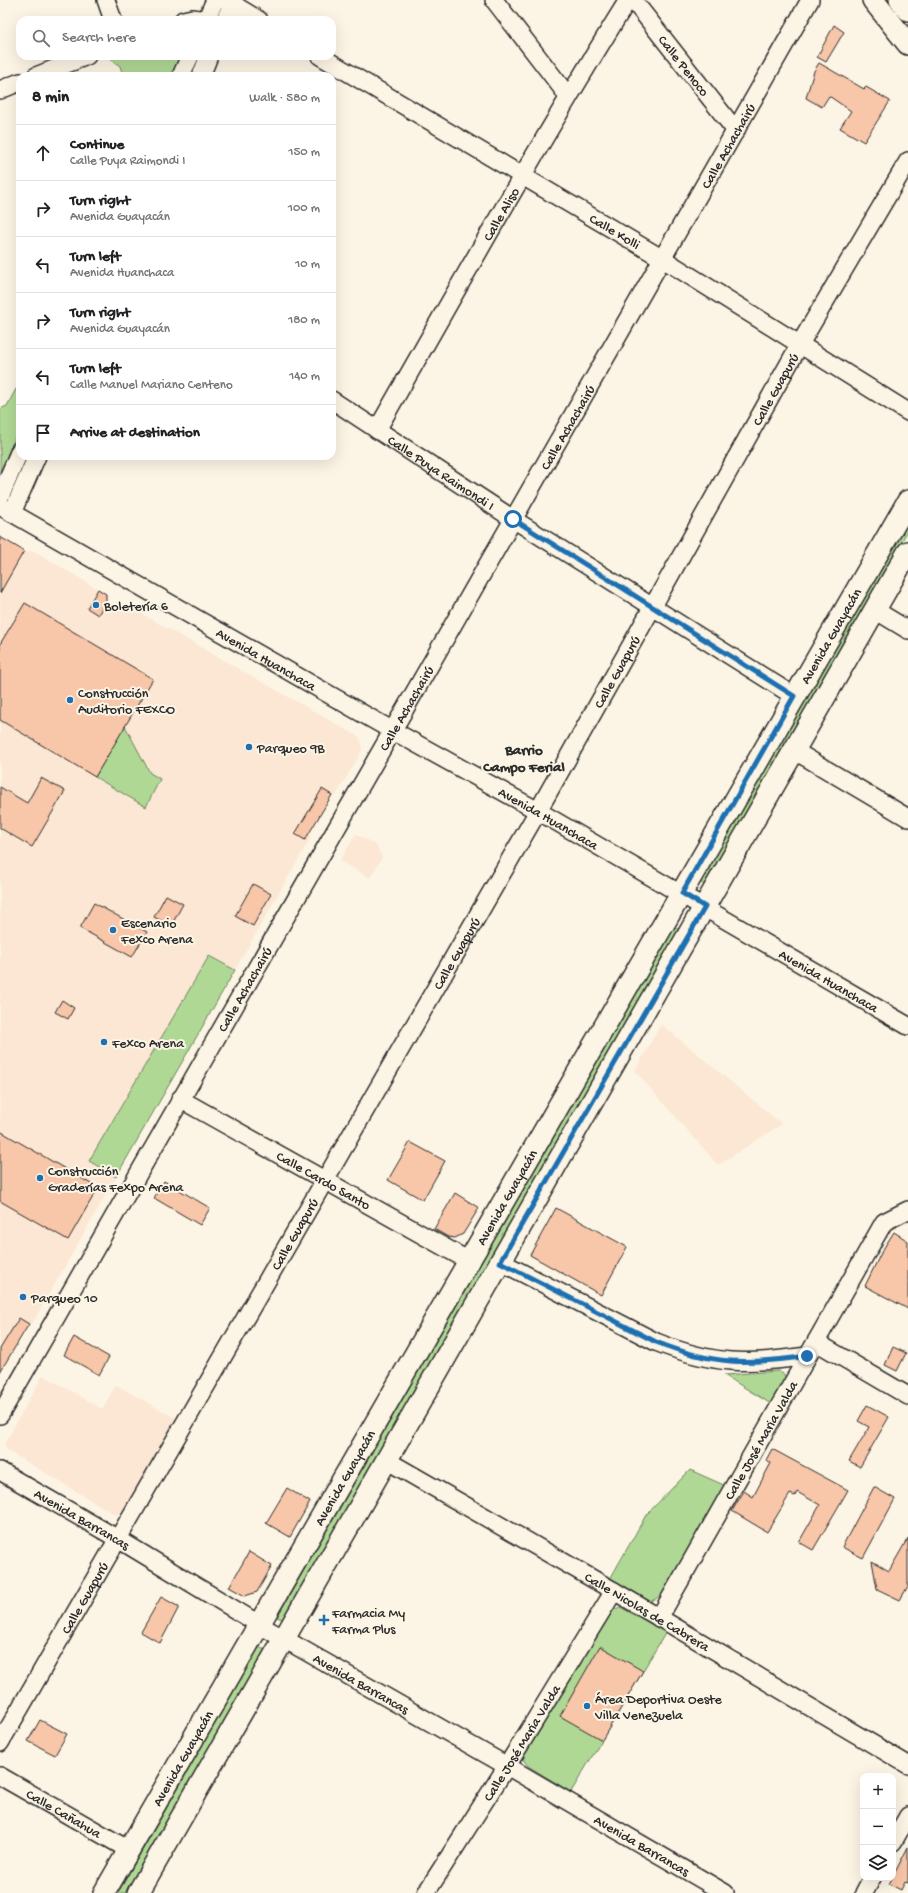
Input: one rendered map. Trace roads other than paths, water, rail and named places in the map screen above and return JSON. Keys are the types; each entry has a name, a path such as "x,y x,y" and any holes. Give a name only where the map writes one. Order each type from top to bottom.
{"main road":[{"path":"873,0 908,44"},
{"path":"900,0 908,10"},
{"name":"Avenida Guayacán","path":"104,1893 908,501"},
{"name":"Avenida Guayacán","path":"138,1893 908,552"}],"street":[{"path":"106,0 112,16"},
{"path":"209,16 215,0"},
{"path":"494,0 568,96"},
{"name":"Calle Aliso","path":"377,430 521,176 568,96 628,0"},
{"name":"Calle Penoco","path":"632,0 736,132"},
{"name":"Calle Achachairú","path":"0,1415 736,132 810,0"},
{"path":"226,16 230,1 253,16"},
{"path":"46,72 77,60"},
{"path":"183,72 188,60"},
{"path":"203,72 207,60"},
{"name":"Calle Kolli","path":"327,60 663,259 908,412"},
{"path":"0,90 16,84"},
{"name":"Calle Guapurú","path":"0,1743 538,811 800,344 908,161"},
{"name":"Calle Puya Raimondi I","path":"336,403 513,519 794,696"},
{"path":"0,497 16,459"},
{"path":"6,510 35,460"},
{"name":"Avenida Huanchaca","path":"6,510 682,893 908,1026"},
{"path":"875,610 908,630"},
{"path":"795,751 908,818"},
{"name":"Calle Cardo Santo","path":"180,1099 469,1261"},
{"name":"Calle José Maria Valda","path":"659,1618 884,1222 904,1216"},
{"path":"500,1262 656,1342 682,1352 709,1360 735,1363 767,1362 811,1349 908,1396"},
{"name":"Calle Nicolas de Cabrera","path":"386,1460 614,1591 908,1765"},
{"name":"Avenida Barrancas","path":"0,1471 118,1539 283,1639 507,1766 725,1893"},
{"name":"Calle José Maria Valda","path":"426,1893 507,1766 614,1591"},
{"name":"Calle Cañahua","path":"0,1776 129,1850"},
{"path":"896,1837 908,1816"},
{"path":"864,1893 870,1881"}],"place":[{"name":"Boletería 6","path":"96,605"},
{"name":"Construcción Auditorio FEXCO","path":"70,700"},
{"name":"Parqueo 9B","path":"249,747"},
{"name":"Escenario Fexco Arena","path":"113,930"},
{"name":"Fexco Arena","path":"104,1042"},
{"name":"Construcción Graderías Fexpo Arena","path":"40,1178"},
{"name":"Parqueo 10","path":"23,1297"},
{"name":"Farmacia My Farma Plus","path":"324,1620"},
{"name":"Área Deportiva Oeste Villa Venezuela","path":"587,1706"}],"district":[{"name":"Barrio Campo Ferial","path":"524,758"}]}
